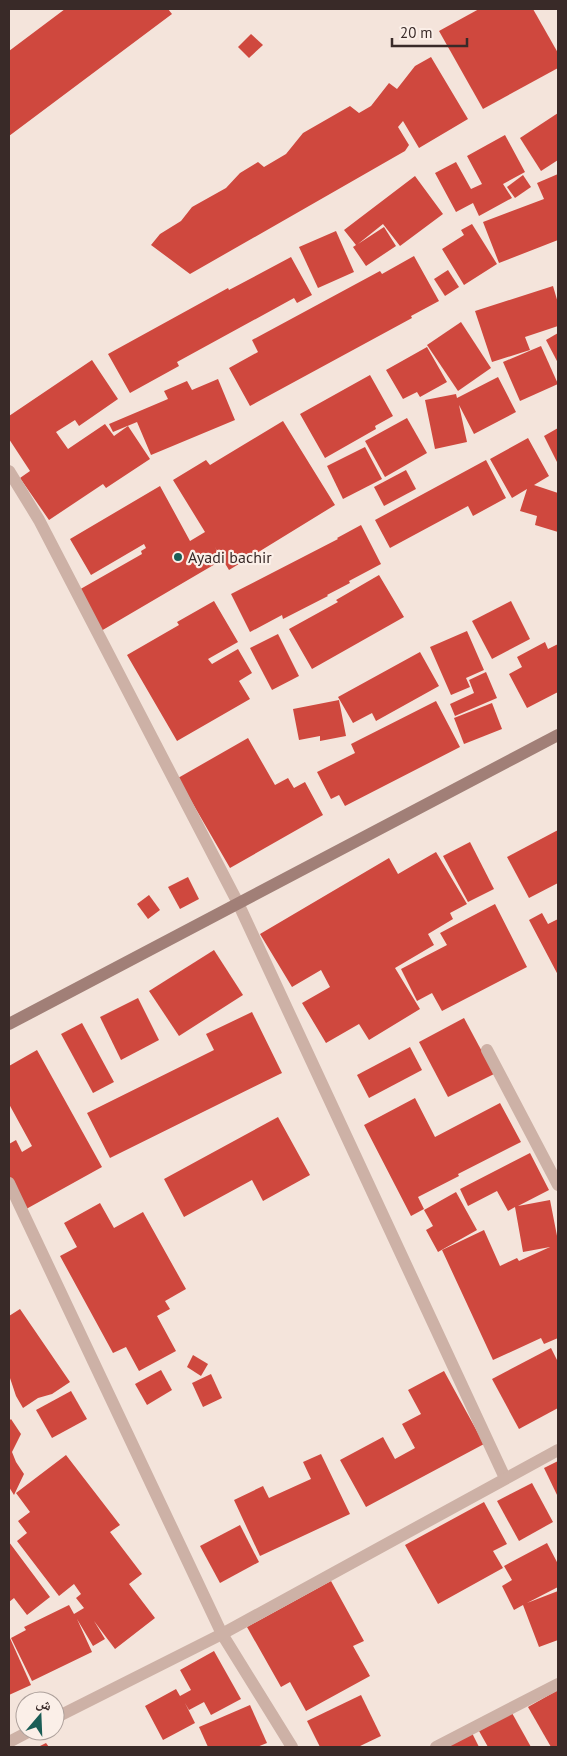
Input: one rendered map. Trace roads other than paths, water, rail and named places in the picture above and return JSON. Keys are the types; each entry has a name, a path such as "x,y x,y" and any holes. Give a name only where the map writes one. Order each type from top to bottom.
{"street":[{"path":"9,471 39,520 238,903 505,1478"},
{"path":"9,1024 558,735"},
{"path":"487,1050 558,1185"},
{"path":"9,1183 222,1634 292,1747"},
{"path":"65,1713 222,1634 558,1450"},
{"path":"436,1747 558,1684"}],"place":[{"name":"Ayadi bachir","path":"178,557"}]}
